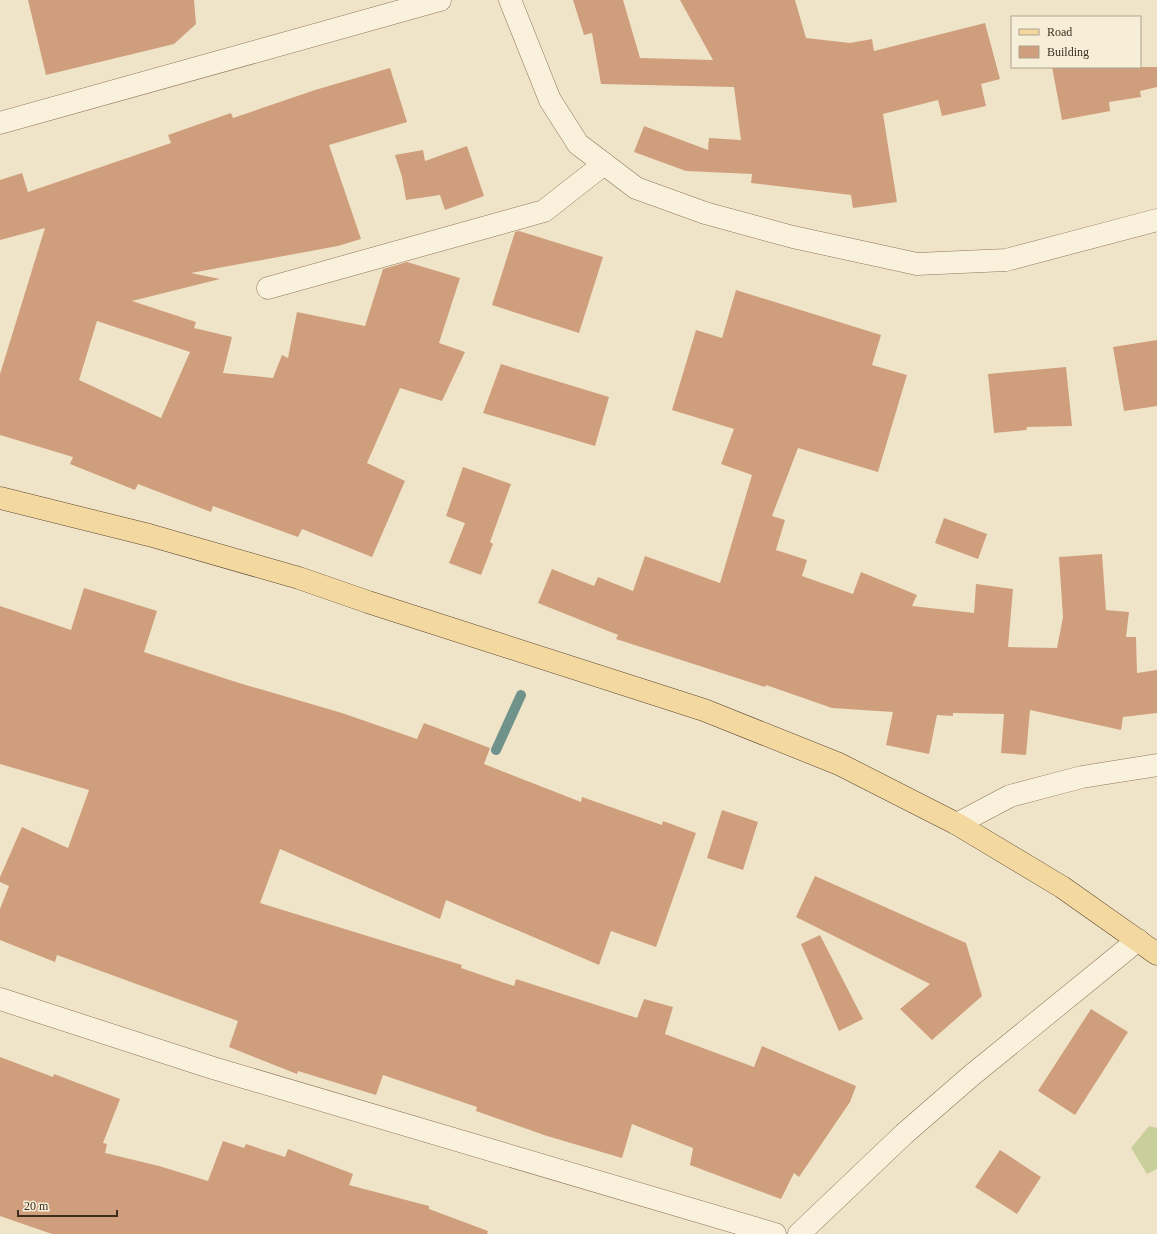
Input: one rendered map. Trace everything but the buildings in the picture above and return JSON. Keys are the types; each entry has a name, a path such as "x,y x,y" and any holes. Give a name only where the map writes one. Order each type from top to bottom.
{"main road":[{"path":"0,498 149,535 299,578 368,602 704,710 839,764 957,824 1062,887 1157,954"}],"street":[{"path":"0,124 440,0"},
{"path":"510,0 550,100 578,144 636,188 705,213 793,237 917,264 1006,260 1157,220"},
{"path":"268,288 544,211 604,164"},
{"path":"957,824 1010,796 1082,777 1157,765"},
{"path":"799,1234 904,1134 966,1080 1138,940"},
{"path":"0,999 213,1068 775,1234"}],"green space":[{"path":"1149,1126 1157,1128 1157,1169 1147,1174 1131,1148"}],"waterway":[{"path":"496,750 521,695"}]}
